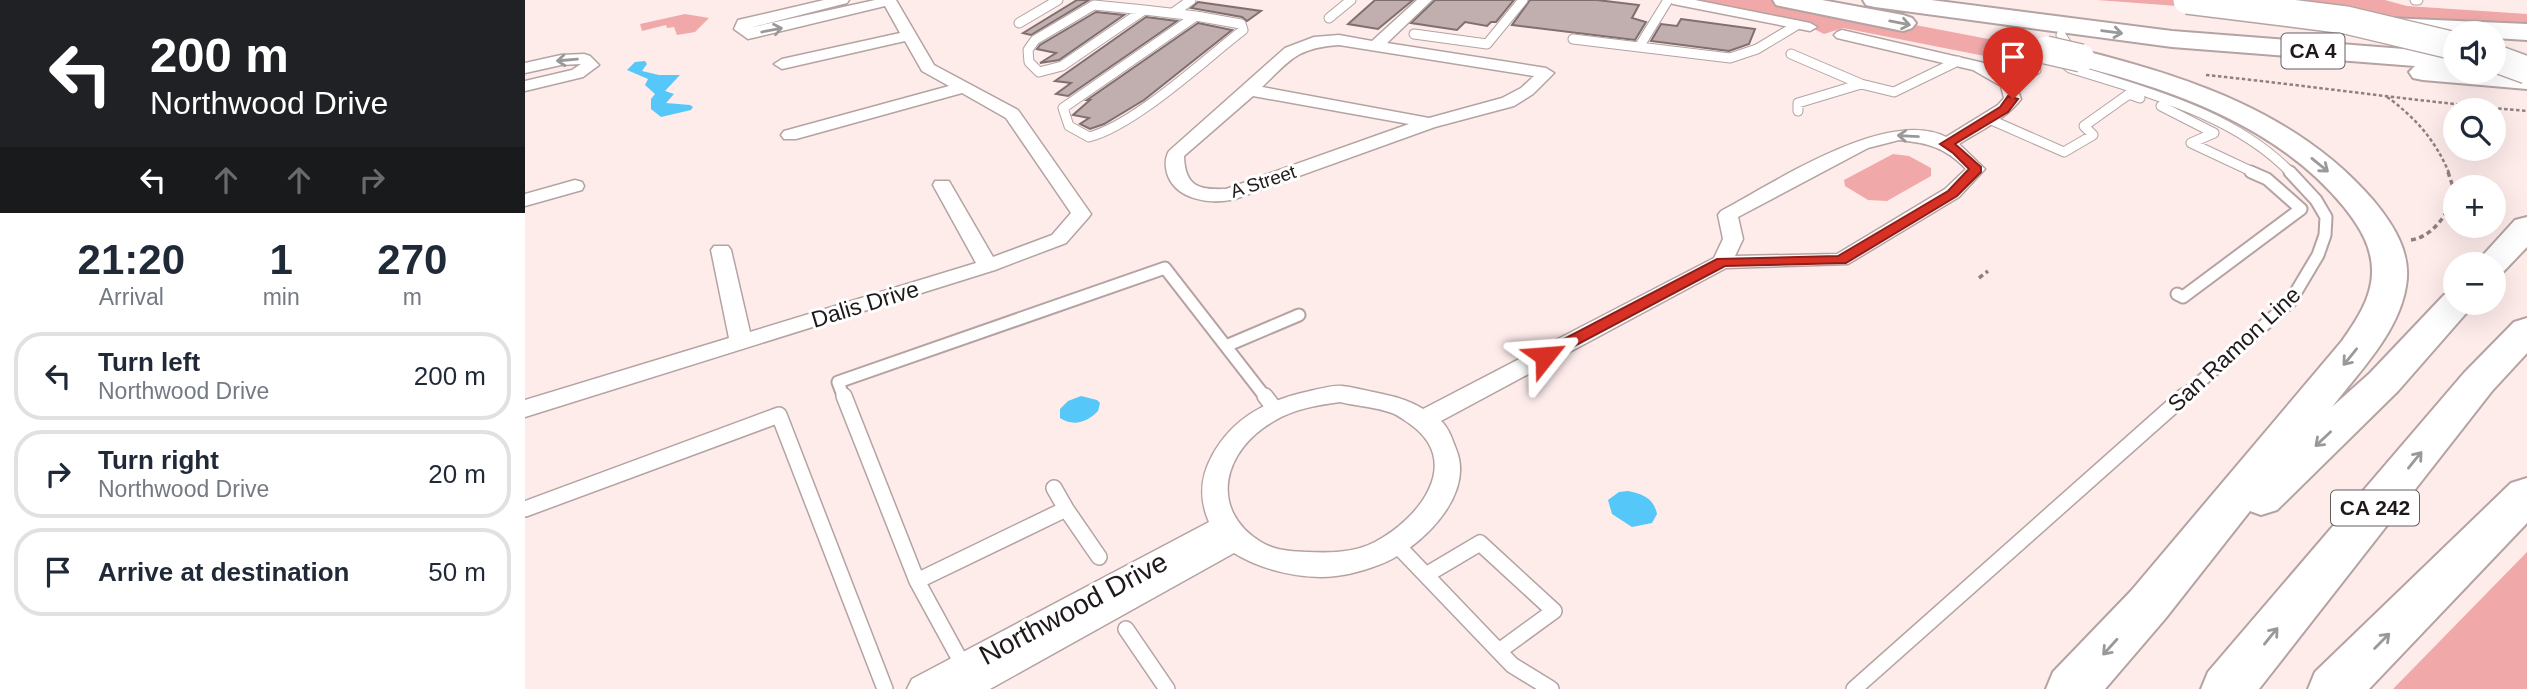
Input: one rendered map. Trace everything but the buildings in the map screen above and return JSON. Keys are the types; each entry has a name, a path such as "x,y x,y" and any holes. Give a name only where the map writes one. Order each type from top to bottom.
{"highway":[{"path":"1785,0 1983,39"},
{"name":"CA 4","path":"1875,0 2177,18 2443,59"},
{"name":"CA 4","path":"2022,0 2291,26 2443,35"},
{"path":"2104,9 2145,12"},
{"path":"2177,18 2320,15 2443,43"},
{"path":"2177,18 2527,32"},
{"path":"2177,18 2254,54 2527,81"},
{"path":"2506,39 2527,40"},
{"path":"2049,52 2179,86 2266,128 2321,165 2341,183 2359,203 2384,243 2389,262 2389,282 2375,323 2148,605 2072,689"},
{"path":"2506,62 2527,68"},
{"path":"2506,65 2527,68"},
{"path":"2504,252 2527,227"},
{"path":"2148,605 2383,382 2446,315"},
{"name":"CA 242","path":"2227,689 2478,382 2527,330"},
{"path":"2334,689 2523,501"}],"street":[{"name":"Dalis Drive","path":"525,409 988,266 1059,239 1081,214 1012,114 961,89 928,68 887,0 876,6 769,31 748,34 741,29 743,23 758,18 842,0"},
{"path":"1376,45 1425,0"},
{"path":"1674,0 1804,26"},
{"path":"1842,35 1978,66 2008,83 2013,99 2004,109 1946,144"},
{"path":"782,64 908,36"},
{"name":"A Street","path":"1327,39 1376,45 1546,73 1527,91 1508,102 1429,123 1228,195 1207,195 1184,187 1174,170 1175,155 1290,51 1327,39"},
{"path":"525,68 561,60 584,59 591,65 577,74 525,86"},
{"path":"790,135 961,89"},
{"name":"A Street","path":"1250,90 1429,123"},
{"path":"1425,419 1722,262 1841,260 1952,193 1976,169 1958,150 1935,138 1899,135 1862,144 1728,215 1733,239 1722,262"},
{"path":"942,185 988,266"},
{"path":"525,200 575,186"},
{"path":"721,250 741,342"},
{"path":"1340,394 1372,396 1391,401 1425,419 1440,436 1448,457 1448,480 1439,504 1422,526 1397,545 1370,557 1340,564 1310,566 1281,562 1255,553 1229,533 1213,502 1214,475 1226,449 1247,426 1275,409 1307,398 1340,394"},
{"name":"Northwood Drive","path":"923,689 967,682 1229,533"}],"lane":[{"path":"1019,23 1058,0"},
{"path":"1173,13 1191,0"},
{"path":"1329,18 1351,0"},
{"path":"1414,34 1487,44 1523,0"},
{"path":"1639,47 1668,0"},
{"path":"1144,10 1062,66 1039,72 1029,62 1028,50 1035,40 1094,5 1144,10 1173,13 1196,16 1241,24 1243,30 1137,112 1103,134 1093,138 1083,136 1067,124 1063,108 1196,16"},
{"path":"1573,39 1730,58 1766,45 1804,26"},
{"name":"San Ramon Line","path":"1854,689 2290,303 2307,281 2327,224 2322,208 2290,171 2264,149 2201,114 2070,68 2065,64 2068,46 2049,52"},
{"path":"2008,83 2049,52"},
{"path":"1791,54 1861,84 1894,92 1958,61"},
{"path":"1798,111 1798,103 1861,84"},
{"path":"1989,119 2064,152 2093,135 2084,126 2129,94 2171,110 2214,133 2191,143 2267,178 2301,209 2183,297 2177,294"},
{"path":"967,682 917,581 838,382 1165,268 1275,409"},
{"path":"1226,346 1299,315"},
{"path":"525,509 779,415 884,689"},
{"path":"1054,488 1099,557"},
{"path":"917,581 1066,509"},
{"path":"1426,575 1480,544 1554,611 1499,651"},
{"path":"1397,545 1512,665 1551,689"},
{"path":"1126,629 1167,689"}],"path":[{"path":"2200,74 2343,89 2442,104 2527,111"},
{"path":"2385,96 2416,118 2450,175"},
{"path":"2384,243 2424,238 2443,217"},
{"path":"1979,278 1988,271"}],"shaded area":[{"path":"1673,0 1785,0 2046,50 2035,66 1843,28 1824,34 1810,27"},
{"path":"2097,0 2385,0 2407,6 2527,14 2527,32 2506,30 2506,21 2443,21 2443,26"},
{"path":"685,14 709,18 695,32 677,35 674,27 667,28 666,25 642,31 640,24"},
{"path":"1893,154 1909,156 1931,168 1931,176 1887,201 1868,200 1845,186 1844,180"},
{"path":"2527,552 2527,689 2393,689"}],"water":[{"path":"645,61 647,64 642,71 659,75 680,75 665,91 674,94 666,103 690,105 693,107 691,110 661,117 651,109 651,99 655,94 645,85 648,79 627,70 635,62"},
{"path":"1081,396 1097,400 1100,403 1098,411 1080,422 1060,418 1060,409 1068,401"},
{"path":"1628,491 1643,495 1653,504 1657,514 1652,523 1632,527 1612,514 1608,500 1619,492"}],"route":[{"path":"1545,356 1722,262 1841,260 1952,193 1976,169 1958,150 1946,144 2004,109 2013,99"}]}
